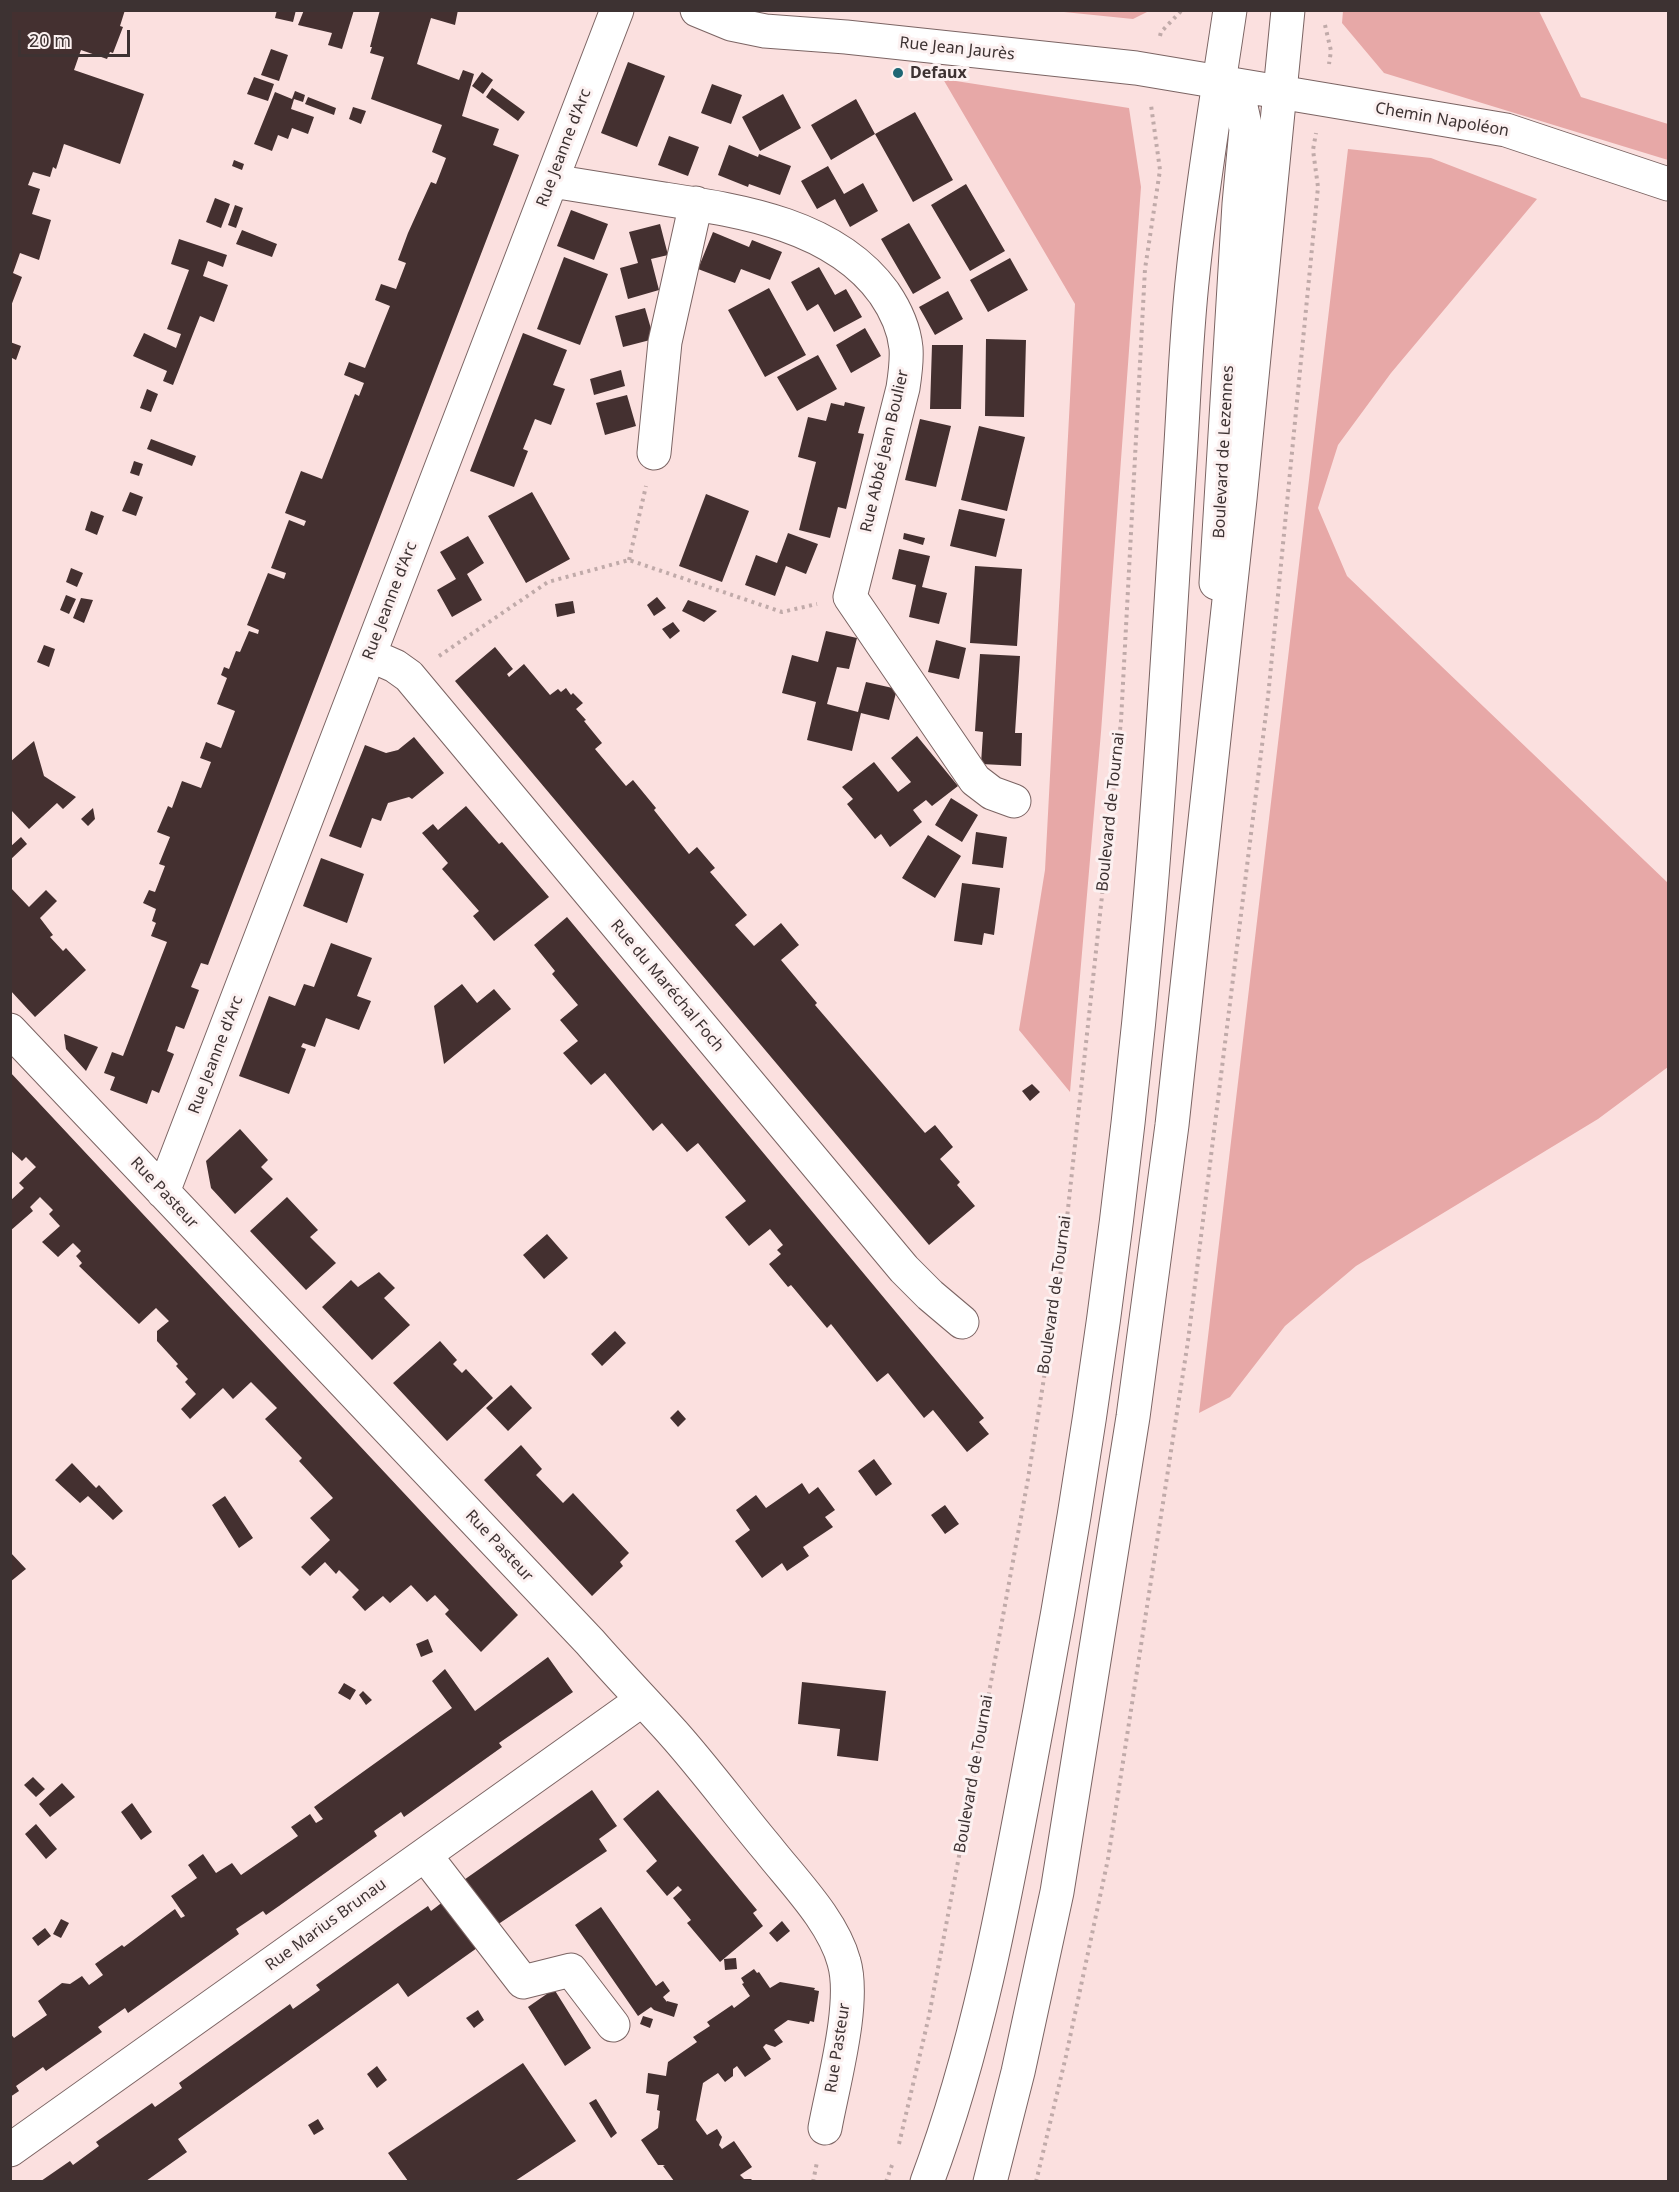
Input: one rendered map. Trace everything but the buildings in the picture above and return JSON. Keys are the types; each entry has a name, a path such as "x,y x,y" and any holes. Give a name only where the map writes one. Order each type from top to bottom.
{"street":[{"name":"Rue Jeanne d'Arc","path":"163,1192 617,10"},
{"name":"Rue Jean Jaurès","path":"697,10 731,24 765,31 846,37 1105,64 1281,93"},
{"path":"927,2181 956,2095 1007,1882 1076,1506 1132,1085 1154,847 1193,268 1230,10"},
{"name":"Boulevard de Lezennes","path":"1204,833 1240,499 1288,10"},
{"name":"Boulevard de Lezennes","path":"1204,833 1209,690 1239,204 1246,129 1240,102 1220,82"},
{"name":"Chemin Napoléon","path":"1281,93 1506,130 1668,184"},
{"name":"Rue Abbé Jean Boulier","path":"552,182 696,203 767,219 831,245 856,262 876,282 891,303 901,325 906,346 906,367 903,388 849,597"},
{"path":"654,453 661,369 669,320 696,203"},
{"path":"849,597 975,780 992,793 1014,801"},
{"name":"Rue du Maréchal Foch","path":"370,655 395,666 409,676 904,1269 962,1322"},
{"path":"990,2181 1044,1960 1073,1803 1134,1405 1172,1125 1204,833"},
{"name":"Rue Pasteur","path":"10,1030 590,1642 674,1734 799,1888 837,1943 844,1962 847,1983 846,2016 825,2128"},
{"name":"Rue Marius Brunau","path":"10,2150 642,1700"},
{"path":"425,1855 523,1982 571,1970 613,2025"},
{"path":"949,2181 992,2016 1000,1971 1007,1882"}],"path":[{"path":"1161,32 1182,10"},
{"path":"1324,23 1331,51 1329,60"},
{"name":"Boulevard de Tournai","path":"896,2153 929,2016 961,1847 1028,1479 1062,1264 1121,722 1145,268 1160,170 1150,99"},
{"path":"1282,538 1318,187 1313,150"},
{"path":"629,560 654,453"},
{"path":"409,676 548,582 629,560 782,612 849,597"},
{"path":"886,2181 892,2163"}],"shaded area":[{"path":"1054,11 1149,11 1133,19"},
{"path":"1343,11 1539,11 1581,97 1668,124 1668,160 1384,73 1342,23"},
{"path":"943,79 1129,108 1141,187 1101,732 1070,1092 1019,1030 1045,870 1075,304"},
{"path":"1348,149 1431,158 1537,199 1391,373 1338,445 1318,508 1347,576 1668,883 1668,1067 1598,1119 1356,1266 1285,1326 1230,1397 1199,1413"}],"place":[{"name":"Defaux","path":"898,73"}]}
